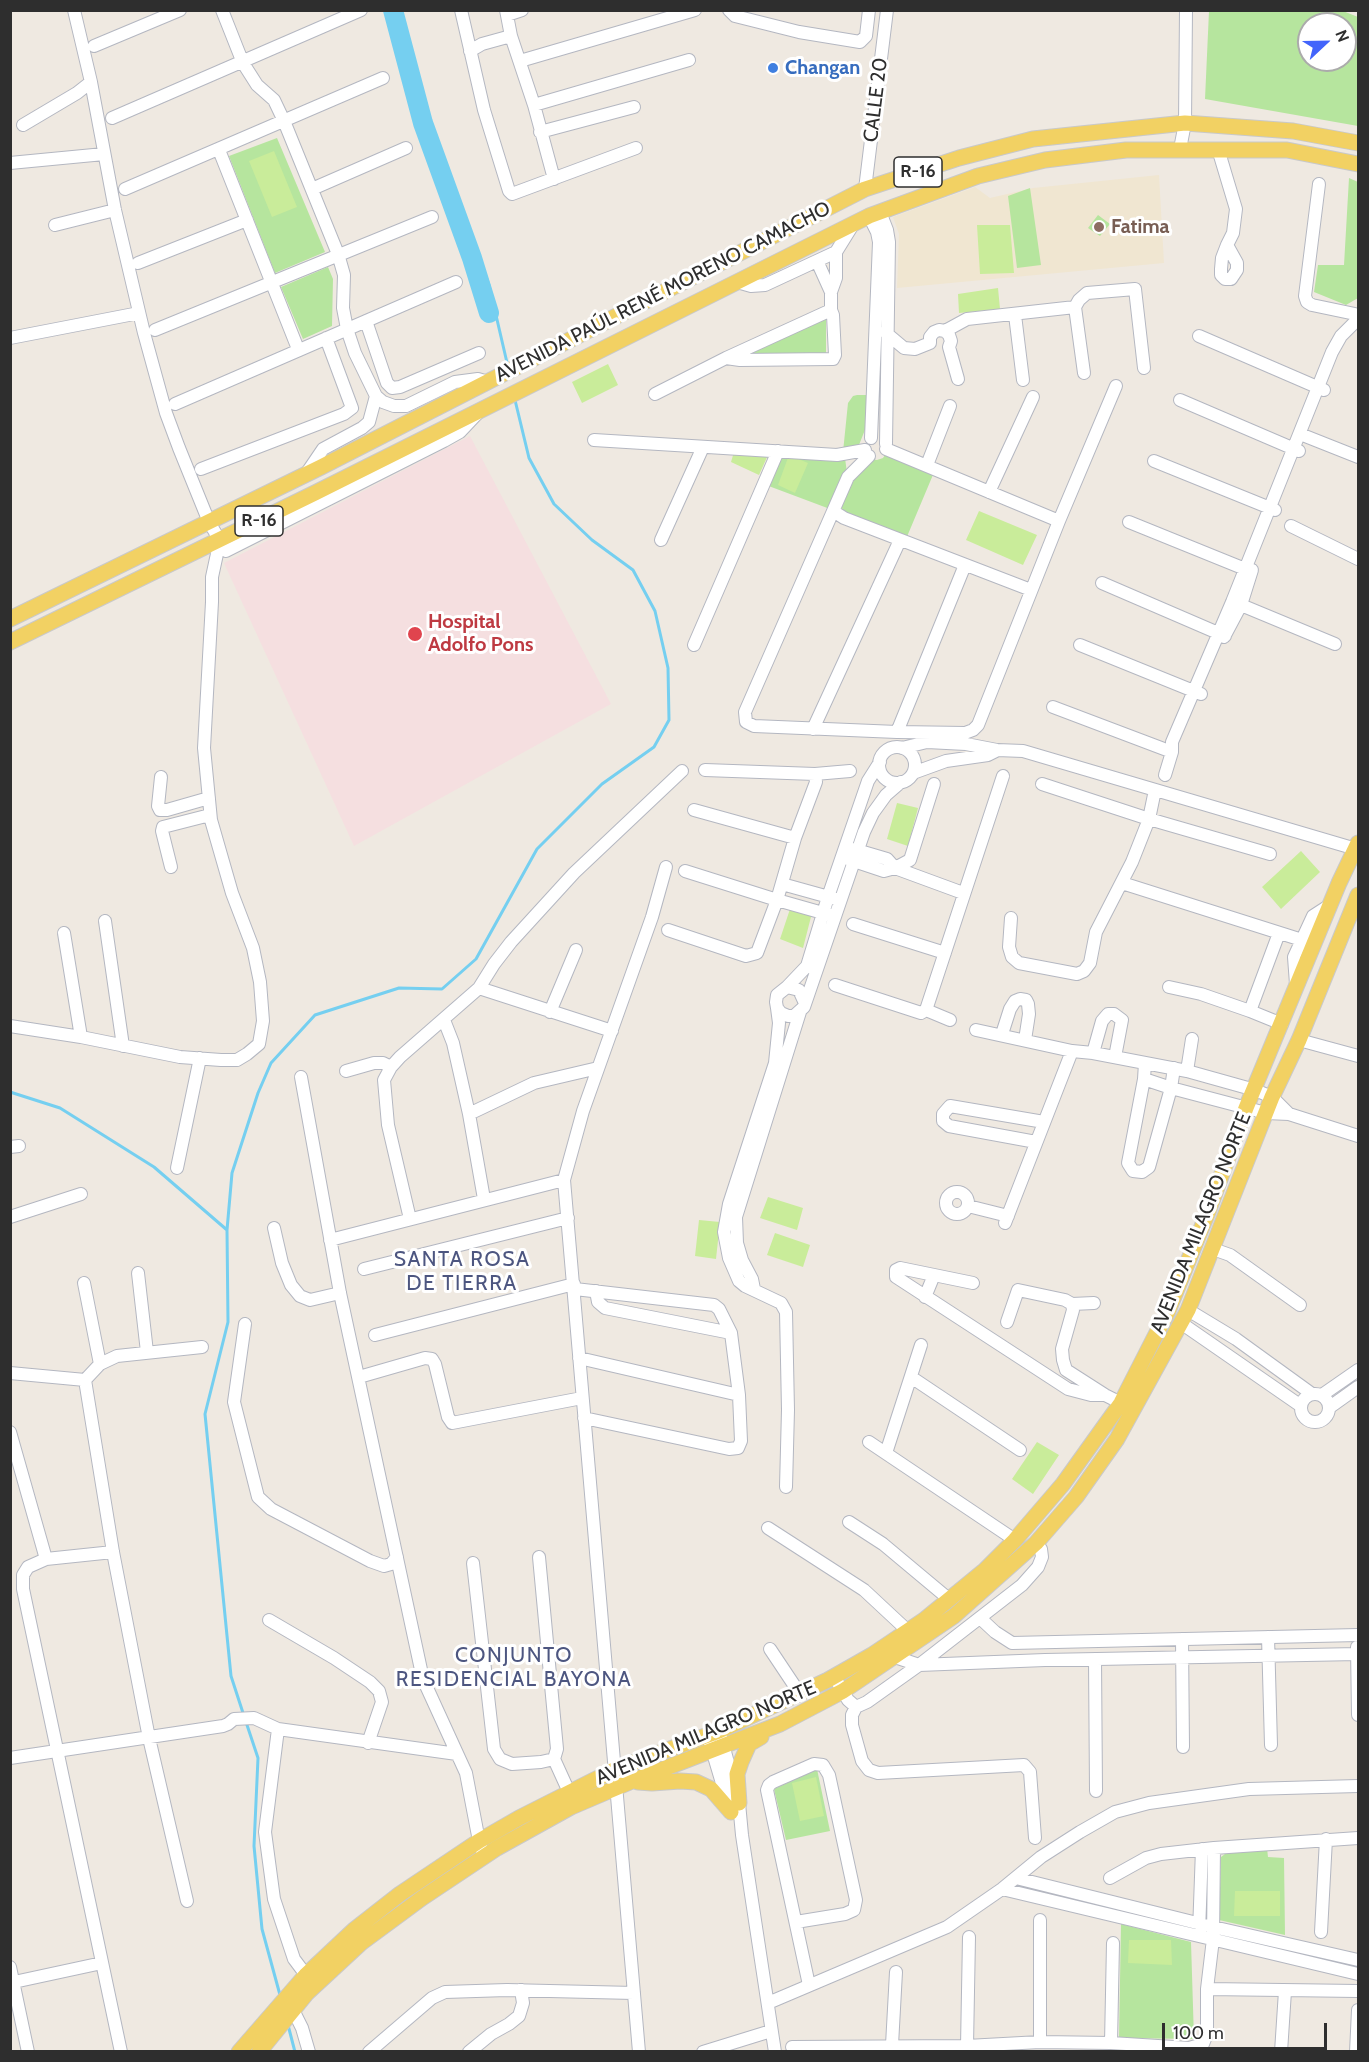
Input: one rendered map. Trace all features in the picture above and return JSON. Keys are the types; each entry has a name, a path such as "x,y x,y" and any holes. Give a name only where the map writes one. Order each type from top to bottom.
{"main road":[{"name":"AVENIDA PAÚL RENÉ MORENO CAMACHO","path":"10,620 306,474 865,189 959,158 1033,139 1185,123 1293,130 1359,143"},
{"name":"AVENIDA PAÚL RENÉ MORENO CAMACHO","path":"10,642 480,411 854,223 978,176 1045,160 1126,150 1287,150 1359,164"},
{"name":"AVENIDA MILAGRO NORTE","path":"238,2052 306,1975 354,1930 399,1894 479,1841 616,1769 713,1734 834,1677 908,1631 950,1600 1015,1540 1063,1484 1121,1403 1181,1283 1246,1108 1330,905 1357,846"},
{"name":"AVENIDA MILAGRO NORTE","path":"259,2052 307,1993 361,1944 422,1898 484,1857 571,1807 780,1724 843,1692 954,1616 1036,1543 1076,1497 1117,1439 1184,1316 1213,1249 1272,1097 1299,1040 1359,895"},
{"path":"735,1807 737,1774 749,1744 780,1724"},
{"path":"625,1784 696,1782 711,1789 735,1807"}],"street":[{"path":"10,1026 81,1037 180,1057 237,1060 259,1044 263,1021 260,982 253,948 232,893 210,815 204,748 212,577 220,540 209,522 166,413 139,313 115,210 91,82 74,10"},
{"path":"94,46 180,10"},
{"path":"222,10 243,63 257,85 274,100 338,254 344,275 343,308 347,329 355,353 376,396 383,402 394,406 406,406 455,382 468,379 488,382"},
{"path":"112,118 361,10"},
{"path":"460,10 484,110 509,191 512,194 636,148"},
{"path":"522,10 507,13 511,36 534,105 554,179"},
{"path":"520,61 695,10"},
{"path":"729,10 735,16 788,30 860,42 866,36 868,10"},
{"name":"CALLE 20","path":"865,189 887,10"},
{"path":"1180,149 1185,123 1186,10"},
{"path":"470,51 511,36"},
{"path":"534,105 689,60"},
{"path":"125,189 383,78"},
{"path":"23,125 77,93 91,82"},
{"path":"540,132 634,107"},
{"path":"312,189 406,148"},
{"path":"1218,149 1236,209 1233,233 1227,245"},
{"path":"219,150 298,349"},
{"path":"10,163 104,154"},
{"path":"1166,775 1172,742 1197,693 1296,450 1304,436 1332,352 1341,336 1358,319 1312,305 1307,302 1305,296 1319,183"},
{"path":"54,225 115,210"},
{"path":"874,214 879,242 886,447 880,457 872,458 867,453 865,445 871,438 882,331"},
{"path":"154,330 432,217"},
{"path":"138,263 247,220"},
{"path":"726,358 740,360 833,359 831,292 836,278 836,252 854,223"},
{"path":"737,282 751,286 765,285 836,252"},
{"path":"817,261 831,292"},
{"path":"176,404 456,282"},
{"path":"1084,373 1075,307 1079,300 1087,294 1135,289 1144,368"},
{"path":"945,332 967,319 1075,307"},
{"path":"655,394 726,358 831,310"},
{"path":"10,338 139,313"},
{"path":"1015,315 1023,380"},
{"path":"366,321 387,383 392,388 400,387 479,352"},
{"path":"939,330 945,332 951,341 949,346 944,351 933,349 930,337 939,330"},
{"path":"882,331 904,348 915,349 930,343"},
{"path":"1199,336 1321,389"},
{"path":"201,469 344,414 352,408 326,338"},
{"path":"949,346 958,379"},
{"path":"867,453 848,477 832,511 745,712 746,722 754,726 813,729 965,733 973,730 978,724 1116,386"},
{"path":"306,474 323,449 369,422 376,396"},
{"path":"989,492 1033,397"},
{"path":"1180,400 1296,450"},
{"path":"927,465 950,406"},
{"path":"1304,436 1359,457"},
{"path":"871,438 878,438 886,447 1059,521"},
{"path":"594,440 837,455 867,453"},
{"path":"661,540 703,447"},
{"path":"694,645 778,451"},
{"path":"1154,461 1272,509"},
{"path":"832,511 844,518 1031,590"},
{"path":"1128,522 1248,570"},
{"path":"1291,526 1359,560"},
{"path":"813,729 900,540"},
{"path":"897,732 965,565"},
{"path":"1222,634 1241,605 1248,570"},
{"path":"1102,583 1222,634"},
{"path":"1241,605 1335,644"},
{"path":"1080,645 1197,693"},
{"path":"1053,707 1172,752"},
{"path":"730,1232 834,898 850,854 868,781 884,753 892,748 927,742 1023,751 1357,846"},
{"path":"880,762 881,772 887,780 897,783 906,781 913,773 915,763 911,753 902,748"},
{"path":"913,773 946,762 988,754 997,750"},
{"path":"705,770 815,774 850,771"},
{"path":"410,1219 388,1125 384,1080 391,1067 479,988 494,964 512,942 574,873 682,771"},
{"path":"668,930 746,956 757,953 816,782 815,774"},
{"path":"835,985 921,1013 926,1010 1003,776"},
{"path":"161,777 158,806 171,867"},
{"path":"850,854 873,813 886,795 901,782"},
{"path":"895,868 910,860 934,784"},
{"path":"1042,784 1149,819 1270,854"},
{"path":"1011,918 1009,947 1012,957 1019,963 1077,974 1084,971 1090,963 1096,932 1122,883 1149,819 1155,790"},
{"path":"160,810 209,798"},
{"path":"694,810 795,838"},
{"path":"163,827 210,815"},
{"path":"850,854 887,859 895,868 963,893"},
{"path":"639,2052 634,1993 625,1784 616,1769 564,1180 583,1111 652,918 666,867"},
{"path":"685,871 829,914"},
{"path":"1122,883 1302,940"},
{"path":"782,884 834,898"},
{"path":"1296,988 1294,957 1313,916 1330,905"},
{"path":"786,1487 788,1410 786,1312 781,1303 739,1281 737,1263 729,1258 729,1204 774,1063 779,1023 777,995 807,966 829,914"},
{"path":"105,921 123,1046"},
{"path":"853,924 945,952"},
{"path":"64,933 81,1037"},
{"path":"1250,1011 1279,933"},
{"path":"550,1012 576,950"},
{"path":"777,1008 788,1016 794,1016 802,1006 799,990 787,987"},
{"path":"1169,987 1201,994 1282,1024"},
{"path":"479,988 612,1031"},
{"path":"1002,1034 1015,1001 1026,1000 1029,1014 1025,1040"},
{"path":"926,1010 950,1020"},
{"path":"1093,1053 1102,1021 1108,1014 1114,1014 1122,1020 1115,1057"},
{"path":"444,1020 453,1043 469,1114 484,1199"},
{"path":"976,1030 1072,1051 1188,1071 1272,1097 1288,1114"},
{"path":"1188,1071 1192,1039"},
{"path":"1299,1040 1359,1056"},
{"path":"968,1206 1007,1220 1072,1051"},
{"path":"177,1168 200,1058"},
{"path":"346,1071 374,1063 383,1063 391,1067"},
{"path":"1145,1063 1128,1163 1133,1171 1142,1172 1149,1167 1171,1088 1174,1068"},
{"path":"469,1114 534,1083 598,1068"},
{"path":"301,1077 340,1293 423,1679 466,1773 484,1857"},
{"path":"1144,1079 1266,1113 1288,1114 1359,1136"},
{"path":"1036,1142 949,1126 943,1121 943,1114 950,1106 1044,1122"},
{"path":"330,1240 564,1180"},
{"path":"10,1217 81,1194"},
{"path":"364,1269 568,1218"},
{"path":"274,1228 282,1263 291,1285 300,1296 310,1300 340,1293"},
{"path":"1213,1249 1230,1255 1300,1305"},
{"path":"972,1283 900,1268 896,1270 896,1277 1068,1389 1091,1395 1105,1395"},
{"path":"138,1273 147,1352"},
{"path":"926,1297 934,1275"},
{"path":"84,1283 100,1364"},
{"path":"375,1335 574,1286 596,1291 714,1305 720,1309 731,1333 739,1395 741,1441 738,1448 729,1449 584,1418"},
{"path":"1007,1322 1018,1290 1065,1300 1072,1304 1094,1303"},
{"path":"596,1291 598,1302 605,1308 731,1333"},
{"path":"1072,1304 1073,1310 1062,1349 1066,1370 1121,1403"},
{"path":"1184,1316 1236,1339 1327,1399 1330,1407 1328,1415 1314,1422 1304,1416 1301,1406 1184,1316"},
{"path":"245,1324 234,1402 258,1497 271,1509 370,1561 384,1566 391,1564 397,1557"},
{"path":"886,1453 921,1345"},
{"path":"85,1380 100,1364 117,1356 202,1347"},
{"path":"358,1377 425,1358 432,1359 448,1418 453,1423 582,1398"},
{"path":"579,1358 739,1395"},
{"path":"1301,1406 1307,1396 1317,1394 1359,1370"},
{"path":"10,1373 85,1380"},
{"path":"911,1377 1020,1450"},
{"path":"85,1380 113,1552 149,1738 187,1901"},
{"path":"1330,1407 1359,1387"},
{"path":"10,1431 46,1559"},
{"path":"869,1442 1015,1540"},
{"path":"849,1522 883,1544 950,1600"},
{"path":"768,1528 864,1590 908,1631"},
{"path":"1035,1838 1030,1772 1023,1765 878,1773 869,1770 862,1761 852,1725 852,1715 856,1707 867,1702 919,1665 1022,1585 1038,1567 1042,1557 1041,1549 1036,1543"},
{"path":"113,1552 46,1559 28,1567 23,1575 23,1589 121,2052"},
{"path":"539,1557 557,1749 554,1759 569,1792"},
{"path":"473,1563 494,1749 500,1759 512,1764 554,1759"},
{"path":"980,1618 1012,1643 1358,1635 1359,1715"},
{"path":"269,1620 334,1658 370,1682 379,1691 382,1702 368,1743"},
{"path":"1268,1637 1271,1745"},
{"path":"1182,1639 1183,1748"},
{"path":"1045,1660 1046,1642"},
{"path":"770,1649 800,1694"},
{"path":"894,1657 919,1665 1045,1660 1358,1654"},
{"path":"1095,1659 1096,1791"},
{"path":"834,1677 848,1700 856,1707"},
{"path":"10,1758 223,1726 234,1719 254,1718 278,1729 457,1754"},
{"path":"278,1729 265,1832 274,1899 294,1959 306,1975"},
{"path":"713,1734 742,1835 775,2052"},
{"path":"796,1922 845,1914 854,1910 856,1900 829,1775 823,1765 814,1764 773,1782 767,1790 809,1985"},
{"path":"768,2003 947,1928 1002,1889 1041,1857 1115,1812 1149,1803 1249,1789 1359,1786"},
{"path":"1110,1878 1146,1858 1208,1848 1359,1838"},
{"path":"1322,1932 1326,1839"},
{"path":"792,2047 967,2046 1040,2042 1206,2048 1208,1848"},
{"path":"1016,1878 1359,1974"},
{"path":"1025,1894 1032,1882"},
{"path":"1002,1889 1359,1960"},
{"path":"1040,1920 1040,2042"},
{"path":"967,2046 969,1937"},
{"path":"1111,2043 1113,1942"},
{"path":"14,1982 102,1963"},
{"path":"10,1967 28,2052"},
{"path":"892,2045 896,1972"},
{"path":"1207,1989 1359,1991"},
{"path":"374,2050 432,1998 445,1992 521,1990 634,1993"},
{"path":"469,2052 519,2016 523,2003 521,1990"},
{"path":"1281,2052 1285,1991"},
{"path":"293,2010 302,2028 309,2052"},
{"path":"1356,2052 1359,2010"},
{"path":"703,2052 771,2031"}],"shaded area":[{"path":"1159,175 1164,263 897,288 899,234 893,217 975,187 990,198 1033,188"},
{"name":"Hospital Adolfo Pons","path":"470,436 611,704 354,846 224,563"}],"green space":[{"path":"1209,11 1346,12 1297,12 1297,72 1357,72 1358,17 1358,126 1205,99"},
{"path":"277,138 325,252 275,273 229,156"},
{"path":"274,151 297,207 272,217 249,161"},
{"path":"1349,178 1358,182 1358,298 1346,305 1314,292 1318,265 1344,265"},
{"path":"1030,188 1041,265 1017,268 1008,196"},
{"path":"1098,215 1110,224 1100,236 1088,228"},
{"path":"977,225 1010,225 1014,273 980,274"},
{"path":"328,267 333,279 332,326 303,339 281,287"},
{"path":"998,288 1000,309 959,313 958,294"},
{"path":"826,316 826,354 746,354"},
{"path":"608,364 618,385 582,403 572,382"},
{"path":"873,395 872,412 857,450 843,452 848,403 853,396"},
{"path":"780,451 845,458 847,473 830,509 766,485"},
{"path":"734,452 768,455 759,475 731,462"},
{"path":"887,452 935,470 906,539 846,516 839,503 850,479 869,459 883,458"},
{"path":"789,455 808,463 795,493 778,485"},
{"path":"979,511 1037,535 1023,565 966,540"},
{"path":"897,803 918,808 908,846 887,839"},
{"path":"1301,851 1320,872 1281,909 1262,887"},
{"path":"791,906 812,913 803,948 780,939"},
{"path":"768,1197 803,1208 797,1230 760,1218"},
{"path":"699,1220 720,1222 716,1259 695,1256"},
{"path":"775,1233 810,1245 803,1267 767,1255"},
{"path":"1037,1442 1059,1455 1033,1494 1012,1479"},
{"path":"817,1769 830,1831 786,1840 774,1789"},
{"path":"816,1777 824,1816 800,1821 792,1783"},
{"path":"1267,1848 1268,1857 1284,1858 1285,1935 1219,1920 1221,1857 1229,1851"},
{"path":"1235,1891 1280,1891 1280,1916 1234,1916"},
{"path":"1121,1924 1191,1942 1194,2039 1119,2038"},
{"path":"1129,1940 1171,1940 1172,1965 1128,1963"}],"waterway":[{"path":"393,10 423,123 472,258 489,313"},
{"path":"399,10 428,122 489,285 508,367"},
{"path":"244,1716 231,1676 205,1414 228,1322 227,1230 232,1173 258,1093 271,1063 315,1015 399,988 442,989 476,959 537,849 602,784 654,747 669,720 668,668 655,611 633,570 592,540 554,504 529,458 515,400"},
{"path":"10,1092 60,1108 154,1167 227,1230"},
{"path":"246,1722 258,1758 254,1846 262,1929 280,1995"},
{"path":"288,2025 295,2052"}],"place":[{"name":"Changan","path":"773,68"},
{"name":"Fatima","path":"1099,227"},
{"name":"Hospital Adolfo Pons","path":"415,634"}],"district":[{"name":"SANTA ROSA DE TIERRA","path":"462,1272"},
{"name":"CONJUNTO RESIDENCIAL BAYONA","path":"514,1668"}]}
